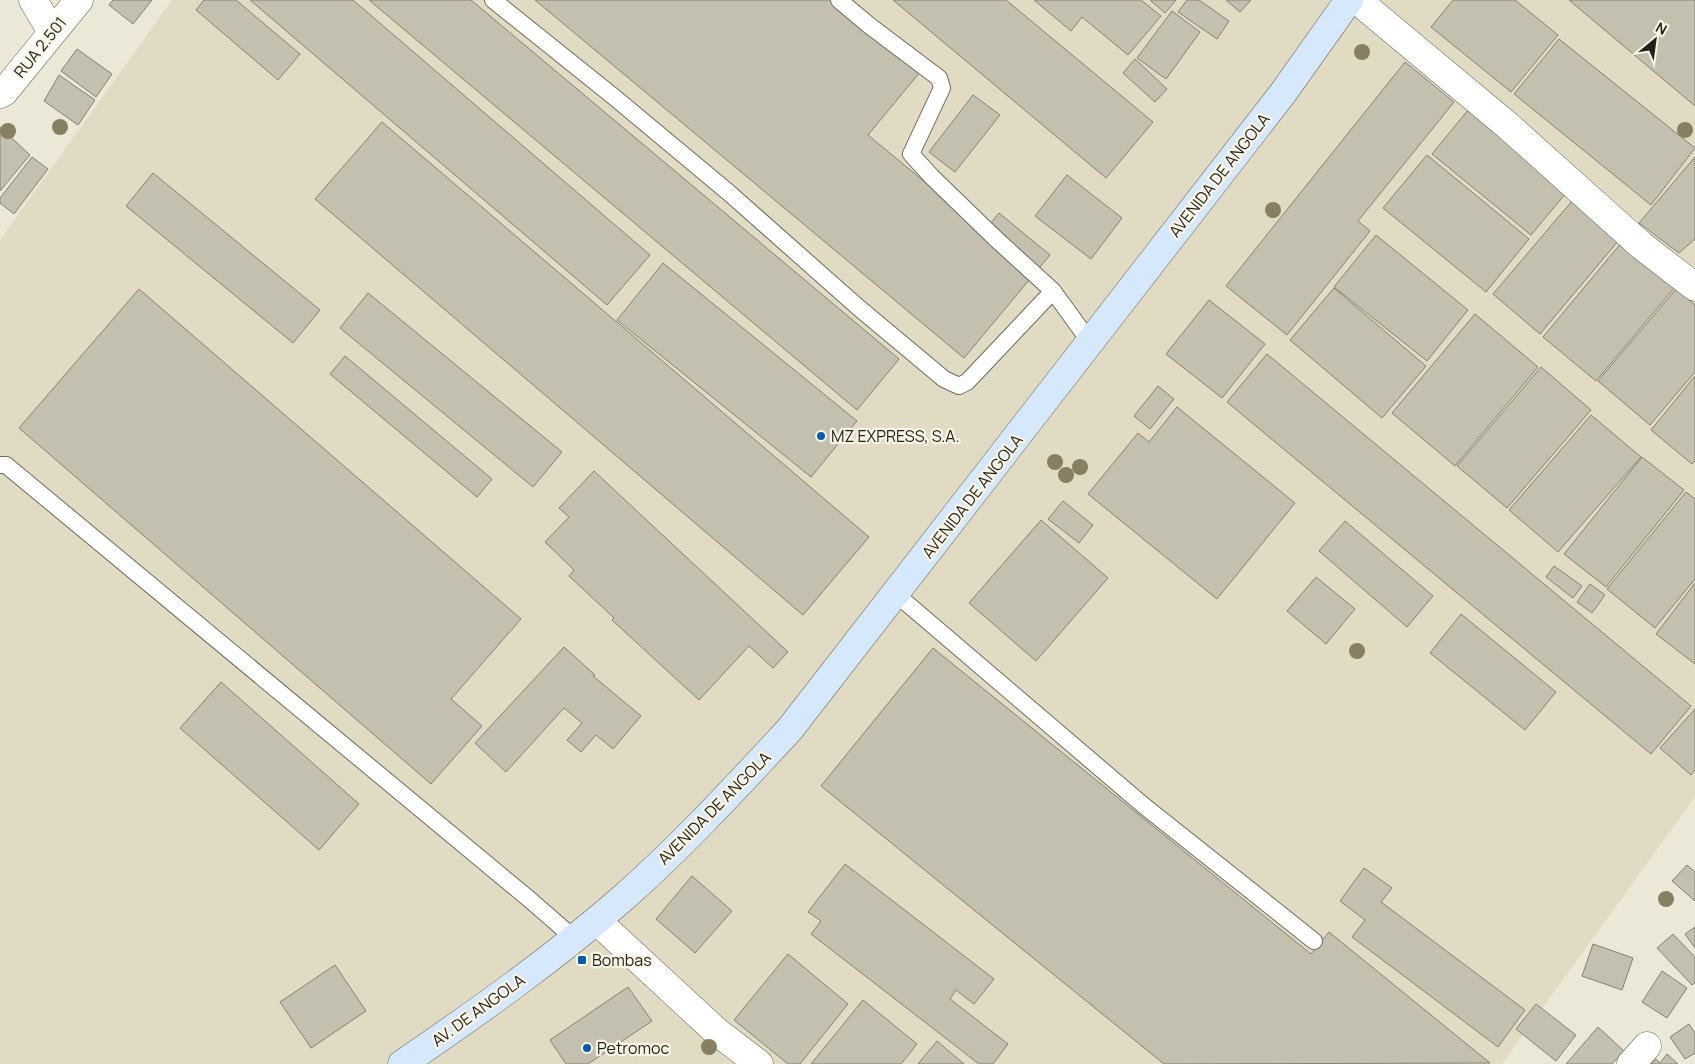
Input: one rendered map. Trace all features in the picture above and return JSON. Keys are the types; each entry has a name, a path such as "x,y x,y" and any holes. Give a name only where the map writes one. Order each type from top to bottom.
{"main road":[{"name":"AVENIDA DE ANGOLA","path":"564,948 624,897 704,820 790,729 1283,93 1349,0"},
{"name":"AV. DE ANGOLA","path":"402,1064 564,948"}],"street":[{"path":"32,0 52,32"},
{"name":"RUA 2.501","path":"0,94 4,92 79,0"},
{"path":"1356,0 1507,125 1642,246 1695,287"},
{"path":"597,920 716,1031 760,1064"}],"lane":[{"path":"493,0 728,192 859,308 944,379 959,386 967,382 1053,291"},
{"path":"839,0 939,78 942,88 911,154 988,232 1053,291 1090,342"},
{"path":"0,465 6,465 529,899 564,948"},
{"path":"896,594 1143,805 1314,941"}],"shaded area":[{"path":"172,0 1695,0 1695,797 1502,1064 0,1064 0,240"}],"building":[{"path":"113,0 152,0 133,24 109,5"},
{"path":"204,0 236,0 300,54 278,80 196,10"},
{"path":"250,0 353,0 650,255 607,305"},
{"path":"369,0 471,0 899,359 857,410"},
{"path":"535,0 846,0 925,66 868,135 984,231 999,213 1050,255 964,358"},
{"path":"893,0 1006,0 1153,122 1106,178"},
{"path":"1034,0 1141,0 1161,16 1128,55 1082,17 1071,31"},
{"path":"1150,0 1176,0 1165,13"},
{"path":"1187,0 1199,0 1229,21 1217,39 1178,12"},
{"path":"1226,0 1251,0 1240,12"},
{"path":"1453,0 1515,0 1558,35 1511,92 1431,27"},
{"path":"1569,0 1695,0 1695,106"},
{"path":"1172,11 1200,32 1166,79 1137,58"},
{"path":"1559,39 1695,148 1651,205 1514,94"},
{"path":"77,49 112,74 96,97 61,71"},
{"path":"1135,59 1167,89 1155,102 1123,73"},
{"path":"1405,62 1454,102 1358,221 1370,231 1287,335 1226,286"},
{"path":"59,75 95,100 78,125 44,101"},
{"path":"973,95 1000,115 955,172 929,152"},
{"path":"1473,104 1572,186 1531,235 1432,154"},
{"path":"382,122 869,537 803,615 315,199"},
{"path":"0,127 30,155 0,191"},
{"path":"1427,155 1529,239 1486,292 1383,208"},
{"path":"32,157 48,169 14,214 0,203 0,198"},
{"path":"1695,157 1695,239 1679,253 1639,223"},
{"path":"153,173 320,310 293,343 126,206"},
{"path":"1067,175 1122,218 1091,259 1035,216"},
{"path":"1572,201 1619,240 1540,334 1493,294"},
{"path":"1376,235 1468,310 1427,361 1334,287"},
{"path":"1622,242 1675,287 1596,381 1543,337"},
{"path":"663,263 857,421 811,477 617,320"},
{"path":"1334,288 1426,366 1382,418 1290,340"},
{"path":"139,289 521,619 451,699 482,726 431,784 19,428"},
{"path":"1676,289 1695,305 1695,372 1650,425 1598,381"},
{"path":"368,293 562,452 533,487 340,328"},
{"path":"1209,300 1265,344 1222,398 1166,354"},
{"path":"1475,314 1538,367 1455,466 1392,413"},
{"path":"1267,354 1691,706 1651,754 1227,402"},
{"path":"345,356 492,479 477,497 330,374"},
{"path":"1541,367 1591,410 1507,508 1457,466"},
{"path":"1695,376 1695,461 1692,464 1651,430"},
{"path":"1158,386 1174,399 1150,429 1134,416"},
{"path":"1177,407 1295,503 1217,599 1088,494 1138,433 1149,442"},
{"path":"1591,415 1641,457 1558,552 1509,510"},
{"path":"1642,457 1684,490 1606,587 1564,554"},
{"path":"594,471 788,652 773,668 749,646 699,700 612,620 614,618 569,576 574,570 545,542 569,517 559,508"},
{"path":"1686,492 1695,499 1695,579 1655,628 1607,589"},
{"path":"1063,501 1093,525 1079,543 1048,519"},
{"path":"1041,520 1108,578 1036,661 969,603"},
{"path":"1345,521 1433,596 1407,627 1319,551"},
{"path":"1554,566 1582,586 1573,598 1546,577"},
{"path":"1316,577 1355,609 1326,644 1287,611"},
{"path":"1695,583 1695,664 1656,634"},
{"path":"1590,584 1605,595 1592,613 1577,602"},
{"path":"1461,614 1556,692 1525,730 1430,653"},
{"path":"564,647 595,675 593,676 641,716 613,749 596,735 581,752 567,740 582,723 564,708 506,772 475,743"},
{"path":"933,648 1311,954 1329,932 1490,1063 1164,1064 821,786"},
{"path":"221,682 359,804 319,850 180,728"},
{"path":"1695,709 1695,770 1691,775 1660,748"},
{"path":"845,864 994,979 974,1004 956,990 950,999 1008,1044 993,1064 979,1064 811,934 821,921 808,912"},
{"path":"1687,865 1695,872 1695,901 1672,881"},
{"path":"1364,868 1392,888 1381,902 1525,1010 1498,1047 1352,937 1365,920 1340,901"},
{"path":"692,876 732,911 695,953 656,919"},
{"path":"1695,927 1695,948 1685,934"},
{"path":"1673,934 1695,957 1695,983 1692,985 1657,948"},
{"path":"1593,944 1633,958 1622,990 1582,976"},
{"path":"788,954 848,1004 800,1064 788,1064 734,1020"},
{"path":"335,965 366,1011 311,1048 280,1002"},
{"path":"1662,971 1687,988 1667,1018 1642,1002"},
{"path":"628,987 652,1021 588,1064 566,1064 550,1040"},
{"path":"863,1000 917,1044 901,1064 811,1064"},
{"path":"1536,1004 1576,1035 1556,1061 1516,1029"},
{"path":"1689,1024 1695,1033 1695,1053 1685,1059 1670,1037"},
{"path":"1598,1027 1624,1051 1612,1064 1566,1064"},
{"path":"937,1041 964,1064 918,1064"},
{"path":"1667,1054 1678,1064 1651,1064 1656,1059 1660,1063"}],"place":[{"name":"MZ EXPRESS, S.A.","path":"821,436"},
{"name":"Bombas","path":"582,960"},
{"name":"Petromoc","path":"587,1048"}]}
